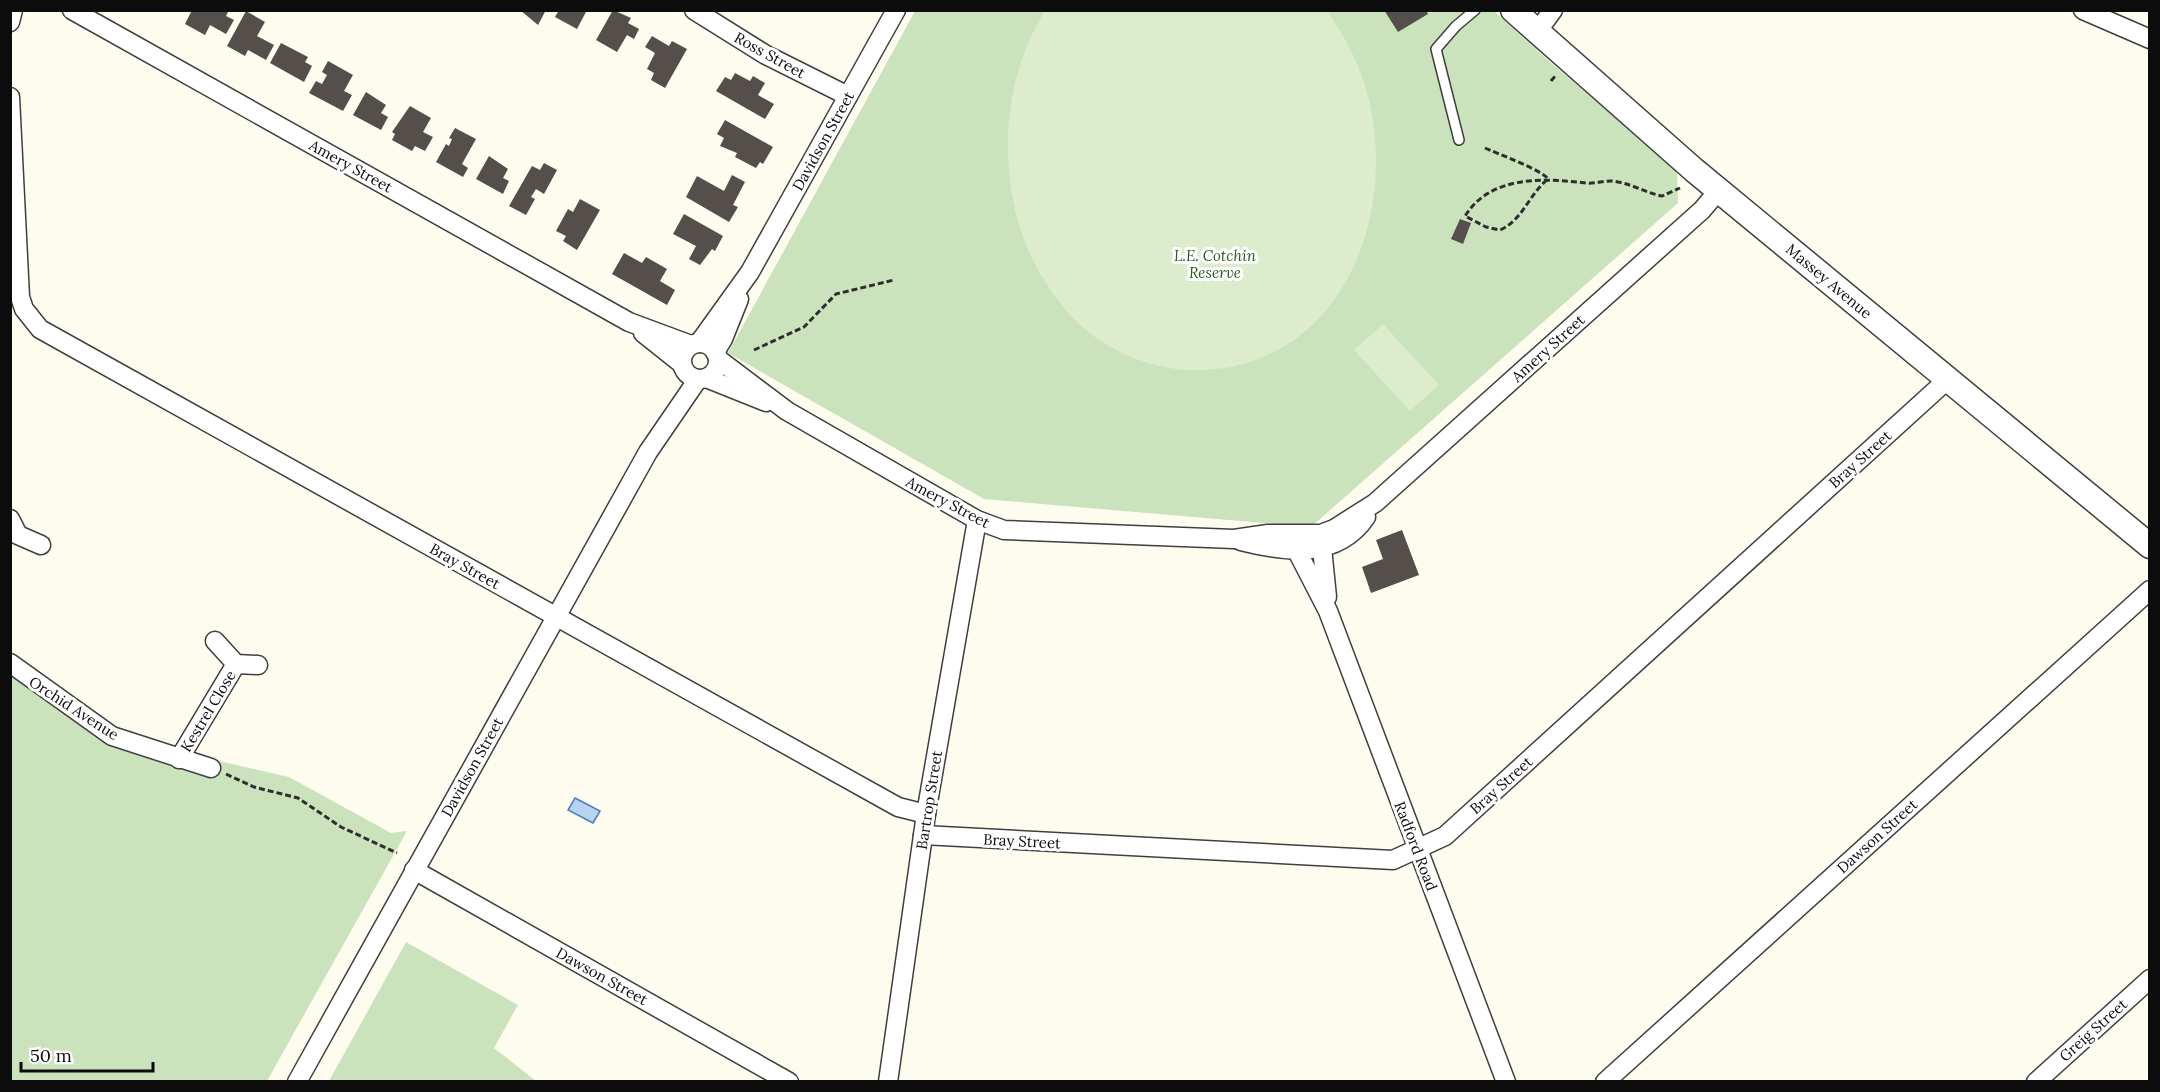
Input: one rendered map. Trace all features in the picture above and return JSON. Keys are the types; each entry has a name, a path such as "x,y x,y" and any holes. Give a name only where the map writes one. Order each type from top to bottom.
{"street":[{"path":"10,22 13,10"},
{"name":"Amery Street","path":"72,10 629,322 706,350 787,411 977,520 1004,530 1234,539 1268,534 1294,543 1321,541 1375,503 1702,210 1719,190"},
{"name":"Ross Street","path":"694,10 766,55 848,96"},
{"name":"Davidson Street","path":"706,350 896,10"},
{"path":"1526,18 1553,10"},
{"path":"2084,10 2150,39"},
{"name":"Massey Avenue","path":"1526,18 1719,190 2150,546"},
{"name":"Bray Street","path":"10,97 20,297 24,309 40,329 898,807 926,814"},
{"name":"Amery Street","path":"629,322 692,373 787,411"},
{"path":"706,350 715,371 692,373 683,353 706,350"},
{"name":"Davidson Street","path":"297,1082 692,373"},
{"name":"Bray Street","path":"923,835 1393,860 1445,836 1947,380"},
{"name":"Bartrop Street","path":"888,1082 926,814 977,520"},
{"path":"13,532 41,545"},
{"name":"Radford Road","path":"1321,541 1328,611"},
{"name":"Radford Road","path":"1294,543 1328,611 1506,1082"},
{"name":"Dawson Street","path":"1605,1082 2150,590"},
{"name":"Kestrel Close","path":"215,641 236,664 258,665"},
{"name":"Orchid Avenue","path":"10,663 112,736 211,768"},
{"name":"Kestrel Close","path":"179,759 236,664"},
{"name":"Dawson Street","path":"414,870 789,1082"},
{"name":"Greig Street","path":"2036,1082 2150,979"}],"lane":[{"path":"1459,140 1436,49 1456,26 1475,10"}],"path":[{"path":"1485,148 1545,173 1548,179"},
{"path":"1548,179 1535,191 1517,219 1500,230 1486,227 1465,216 1473,203 1485,193 1513,184 1548,179 1588,183 1615,181 1662,196 1680,188"},
{"path":"754,350 804,327 836,294 894,280"},
{"path":"211,768 254,787 298,798 340,827 398,853"}],"green space":[{"name":"L.E. Cotchin Reserve","path":"915,11 1494,11 1677,170 1678,203 1311,527 984,499 728,353"},
{"path":"1045,11 1327,11 1352,53 1369,100 1376,145 1374,191 1365,236 1348,277 1324,313 1292,342 1252,361 1204,370 1170,368 1137,359 1106,345 1079,324 1057,300 1031,257 1019,226 1010,184 1008,159 1010,107 1015,82 1032,34"},
{"path":"1383,324 1439,385 1410,411 1354,350"},
{"path":"10,674 33,692 81,722 133,748 186,770 213,779 219,761 289,777 391,833 407,831 267,1081 11,1081"},
{"path":"406,942 518,1005 494,1048 536,1081 329,1081"}],"water":[{"path":"575,798 600,811 593,823 568,810"}],"building":[{"path":"192,10 229,10 226,16 234,20 226,34 210,25 205,35 185,24"},
{"path":"520,10 546,10 538,25"},
{"path":"559,10 587,10 577,29 555,17"},
{"path":"613,10 631,18 628,23 639,29 634,39 627,35 617,52 596,40"},
{"path":"1384,10 1426,10 1428,14 1398,32"},
{"path":"246,11 265,22 257,36 274,45 266,60 248,50 245,56 227,46"},
{"path":"652,36 669,46 672,41 687,49 665,88 651,80 654,73 647,69 655,53 645,47"},
{"path":"281,43 308,57 305,62 312,66 304,82 270,63"},
{"path":"328,61 353,75 344,91 352,95 343,111 309,93 316,81 322,84 327,75 322,72"},
{"path":"735,73 750,81 753,76 765,83 758,95 774,104 765,119 716,91 725,77 731,80"},
{"path":"366,92 386,105 381,113 388,117 381,130 353,115"},
{"path":"410,106 431,118 423,132 433,137 425,151 415,146 412,151 392,140 395,134 392,132"},
{"path":"725,120 773,147 763,164 760,162 756,168 735,157 737,153 720,146 724,138 717,134"},
{"path":"455,128 476,139 462,164 468,168 463,177 436,162 446,144 449,146 452,139 449,138"},
{"path":"489,156 508,169 503,178 509,181 503,194 476,179"},
{"path":"544,163 557,170 544,194 536,189 531,197 535,199 526,215 509,206 532,166 540,170"},
{"path":"732,175 745,182 733,205 738,207 729,222 686,197 697,176 724,191"},
{"path":"580,199 600,210 577,250 563,241 566,236 556,231 568,209 573,212"},
{"path":"684,214 723,236 715,251 712,249 700,265 689,259 696,246 673,234"},
{"path":"1460,219 1471,223 1463,244 1451,239"},
{"path":"624,253 642,263 646,257 667,269 660,281 675,290 667,305 612,274"},
{"path":"1402,530 1419,575 1371,593 1362,567 1383,559 1376,540"}]}
